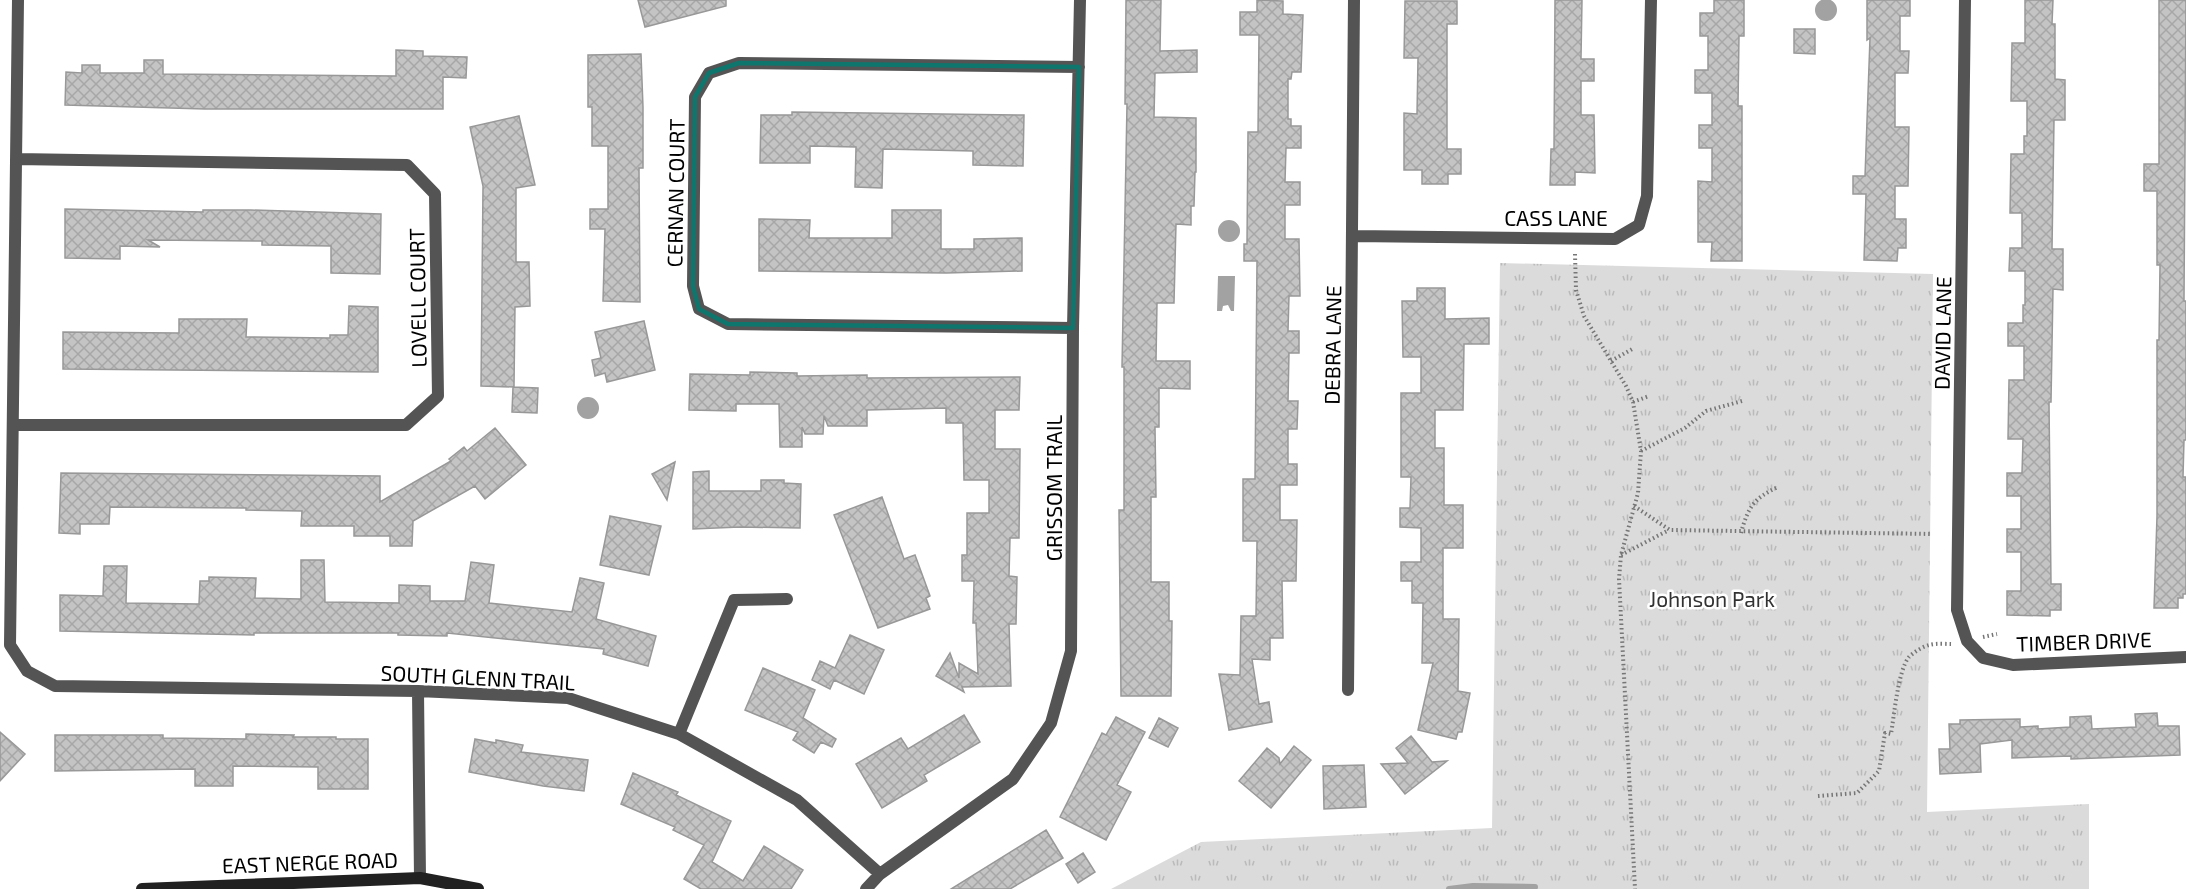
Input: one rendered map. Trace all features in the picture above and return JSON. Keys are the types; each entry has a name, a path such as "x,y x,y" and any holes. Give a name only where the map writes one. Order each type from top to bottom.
{"main road":[{"name":"EAST NERGE ROAD","path":"142,889 420,878 478,889"}],"street":[{"path":"13,425 18,0"},
{"name":"GRISSOM TRAIL","path":"866,889 880,874 1013,779 1051,723 1071,651 1073,328 1080,0"},
{"name":"DEBRA LANE","path":"1348,690 1354,0"},
{"name":"CASS LANE","path":"1353,236 1615,239 1639,225 1647,196 1651,0"},
{"name":"DAVID LANE","path":"1965,0 1957,610 1967,641 1983,658"},
{"name":"CERNAN COURT","path":"1073,328 728,324 699,309 693,286 695,97 709,73 739,63 1079,67"},
{"name":"LOVELL COURT","path":"13,425 406,425 438,396 435,194 407,165 16,159"},
{"name":"SOUTH GLENN TRAIL","path":"13,425 10,645 27,671 55,686 418,691 568,698 679,734 796,800 880,874"},
{"path":"679,734 734,600 787,599"},
{"name":"TIMBER DRIVE","path":"1983,658 2013,665 2186,657"},
{"path":"418,691 420,878"}],"path":[{"path":"1576,265 1576,290 1584,316 1626,386 1633,402 1641,451 1641,469 1634,506 1621,555 1619,603 1635,889"},
{"path":"1611,361 1634,348"},
{"path":"1633,402 1649,396"},
{"path":"1641,451 1685,428 1706,411 1742,401"},
{"path":"1741,532 1752,504 1762,495 1778,487"},
{"path":"1634,506 1670,530"},
{"path":"1621,555 1670,530 1932,534"},
{"path":"1818,796 1857,793 1879,771 1885,734 1891,734 1903,668 1907,659 1931,644 1954,644 1997,634"}],"highlighted area":[{"path":"739,63 1079,67 1073,328 728,324 699,309 693,286 695,97 709,73"}],"green space":[{"name":"Johnson Park","path":"1500,263 1933,274 1927,812 2089,804 2089,889 1111,889 1201,842 1492,828"}],"shaded area":[{"path":"1826,-1 1834,2 1837,10 1834,18 1826,21 1818,18 1815,10 1818,2"},
{"path":"1225,220 1233,220 1240,227 1240,235 1233,242 1225,242 1218,235 1218,227"},
{"path":"1218,276 1235,276 1234,311 1231,311 1228,305 1223,306 1222,311 1217,311"},
{"path":"588,397 596,400 599,408 596,416 588,419 580,416 577,408 580,400"}],"building":[{"path":"638,0 726,0 726,6 645,27"},
{"path":"1126,0 1161,0 1160,51 1197,50 1197,72 1155,73 1154,117 1196,118 1196,172 1191,225 1176,224 1174,303 1157,303 1156,361 1190,361 1190,389 1159,388 1159,427 1155,427 1156,497 1151,497 1151,582 1169,582 1169,621 1172,621 1171,696 1121,696 1119,510 1124,510 1124,367 1122,367 1127,104 1125,104"},
{"path":"1257,0 1283,1 1283,14 1303,15 1301,72 1292,72 1291,79 1288,79 1288,119 1291,119 1291,126 1301,126 1301,148 1286,148 1285,182 1300,182 1300,205 1285,205 1285,239 1299,239 1300,296 1289,296 1288,331 1299,331 1299,353 1289,353 1288,401 1298,401 1297,429 1288,429 1288,464 1297,464 1297,485 1280,485 1280,520 1297,520 1296,581 1282,581 1283,638 1270,638 1270,660 1252,659 1259,704 1269,702 1272,722 1229,730 1219,674 1240,675 1241,616 1256,616 1257,541 1243,541 1243,479 1255,479 1257,261 1244,261 1244,244 1247,244 1248,132 1258,132 1259,35 1240,35 1240,12 1257,12"},
{"path":"1555,0 1582,0 1581,59 1594,59 1594,81 1581,81 1581,115 1594,115 1595,173 1575,172 1575,185 1550,185 1551,149 1554,149"},
{"path":"1714,0 1744,0 1744,36 1739,36 1738,106 1742,106 1742,261 1711,261 1712,242 1698,242 1698,181 1712,182 1712,148 1699,148 1699,125 1712,125 1712,93 1695,93 1695,70 1708,70 1708,36 1700,36 1700,13 1714,13"},
{"path":"1867,0 1910,0 1910,16 1900,16 1900,51 1909,51 1908,73 1895,73 1895,127 1909,127 1908,186 1895,186 1895,219 1906,219 1906,248 1898,248 1897,261 1864,260 1866,194 1853,194 1853,176 1865,176 1870,38 1867,40"},
{"path":"2025,0 2053,0 2055,79 2065,80 2065,120 2054,120 2052,249 2063,249 2063,290 2053,289 2051,402 2049,402 2051,584 2061,584 2061,610 2050,610 2050,616 2007,615 2007,591 2021,591 2021,552 2007,552 2007,529 2021,529 2021,496 2007,496 2007,473 2022,473 2023,439 2008,439 2009,380 2024,380 2024,346 2008,346 2008,323 2023,323 2023,305 2025,305 2025,271 2009,271 2010,248 2022,248 2022,213 2010,213 2011,154 2024,154 2024,136 2027,136 2027,101 2011,101 2012,43 2025,43"},
{"path":"2159,0 2186,0 2184,301 2186,301 2186,440 2184,440 2183,477 2186,477 2186,594 2183,594 2183,598 2178,598 2178,608 2154,608 2160,265 2157,265 2157,191 2144,191 2144,164 2159,164"},
{"path":"1405,1 1457,1 1457,24 1447,24 1447,149 1461,149 1461,174 1448,174 1448,184 1422,184 1422,170 1404,170 1404,113 1417,114 1418,58 1404,58"},
{"path":"1794,29 1815,29 1815,54 1794,53"},
{"path":"396,50 423,51 423,56 467,57 466,78 443,77 443,109 205,109 65,105 66,72 82,73 82,65 100,65 100,73 144,73 144,60 163,60 163,74 396,76"},
{"path":"641,54 643,168 639,168 640,302 603,301 605,229 590,229 590,209 608,209 608,146 592,146 592,107 588,107 588,55"},
{"path":"792,112 1024,115 1023,166 973,165 973,151 883,149 882,188 855,187 856,147 810,146 810,163 760,163 761,115 792,115"},
{"path":"519,116 535,185 516,188 516,262 529,262 530,306 515,307 514,387 481,386 483,186 470,127"},
{"path":"65,209 203,212 203,210 251,210 381,214 380,274 331,273 331,246 262,245 262,241 148,240 160,247 120,246 120,259 65,258"},
{"path":"892,210 941,210 941,249 974,249 974,239 1022,238 1022,271 946,273 759,271 759,219 810,220 809,238 892,238"},
{"path":"1417,288 1445,288 1445,319 1489,318 1489,344 1464,344 1463,410 1435,410 1435,448 1444,448 1444,505 1463,505 1463,548 1443,548 1443,619 1459,619 1458,691 1470,693 1462,732 1458,732 1456,739 1418,730 1433,663 1422,663 1423,603 1412,603 1412,581 1401,581 1401,562 1421,562 1421,528 1400,527 1400,508 1410,508 1411,477 1401,477 1401,393 1421,393 1421,357 1403,357 1402,301 1417,301"},
{"path":"349,306 378,307 378,372 63,369 63,332 179,333 179,319 247,319 246,337 330,338 330,335 348,335"},
{"path":"644,321 655,370 607,382 605,373 595,376 592,360 601,358 595,332"},
{"path":"750,372 797,373 797,376 867,375 867,378 1020,377 1019,410 995,410 995,449 1020,449 1019,538 1010,538 1009,576 1017,577 1016,624 1009,624 1011,686 962,687 964,692 936,676 950,653 959,678 959,663 978,674 976,623 973,623 974,581 962,581 962,555 967,555 967,513 989,513 989,480 964,480 963,423 946,423 946,408 867,410 867,426 828,426 824,416 823,434 805,434 802,427 802,447 780,447 779,404 736,404 736,411 689,410 690,374 750,375"},
{"path":"513,387 538,388 537,413 512,412"},
{"path":"495,428 526,465 485,499 475,486 413,521 412,546 390,546 390,536 354,536 354,526 301,526 302,511 246,510 246,508 110,507 109,524 80,524 80,534 59,533 61,473 380,476 380,502 451,461 449,459 464,447 467,451"},
{"path":"675,462 667,500 652,474"},
{"path":"709,471 709,491 761,491 761,480 784,480 784,483 801,484 800,528 693,529 693,472"},
{"path":"882,497 904,559 915,555 930,596 926,598 930,609 878,628 834,515"},
{"path":"610,516 661,526 649,575 600,565"},
{"path":"301,560 324,560 325,602 399,603 399,585 430,586 430,601 465,601 471,562 494,565 489,603 572,612 580,578 604,583 596,619 656,636 648,666 603,654 604,649 447,633 447,636 398,635 398,633 254,633 254,635 60,631 60,595 103,596 104,566 127,566 126,603 199,604 200,581 209,581 209,577 256,578 255,598 301,599"},
{"path":"850,635 884,650 864,694 834,680 830,689 812,680 820,661 835,668"},
{"path":"763,668 815,690 803,718 836,739 832,747 821,742 814,753 793,740 798,732 745,710"},
{"path":"2157,713 2158,726 2179,726 2180,755 2071,759 2071,756 2012,758 2012,740 1980,744 1981,772 1940,774 1939,749 1950,749 1949,724 1960,724 1960,720 2020,719 2020,727 2038,726 2038,729 2070,727 2070,717 2091,716 2092,729 2136,727 2135,714"},
{"path":"964,715 980,742 924,775 927,781 882,808 856,764 901,738 908,749"},
{"path":"1116,717 1145,732 1117,785 1131,792 1106,840 1060,817 1102,733 1106,735"},
{"path":"1159,718 1178,728 1168,747 1149,738"},
{"path":"0,732 25,754 0,781"},
{"path":"246,734 368,739 368,789 318,789 318,767 233,766 233,786 195,786 195,769 55,771 55,735 163,735 163,738 246,739"},
{"path":"1411,736 1432,762 1447,761 1405,794 1381,764 1408,763 1396,748"},
{"path":"475,739 523,745 521,752 588,760 584,791 469,772"},
{"path":"1294,746 1311,760 1271,808 1239,781 1267,748 1279,758 1280,764"},
{"path":"1364,765 1366,807 1324,809 1323,766"},
{"path":"633,773 678,792 676,795 731,821 712,862 743,881 764,846 803,870 791,889 701,889 684,879 704,845 673,830 675,827 621,804"},
{"path":"1046,830 1063,858 1010,889 951,889"},
{"path":"1083,853 1095,872 1078,883 1066,864"}],"waterway":[{"path":"1449,889 1473,886 1535,887"}]}
